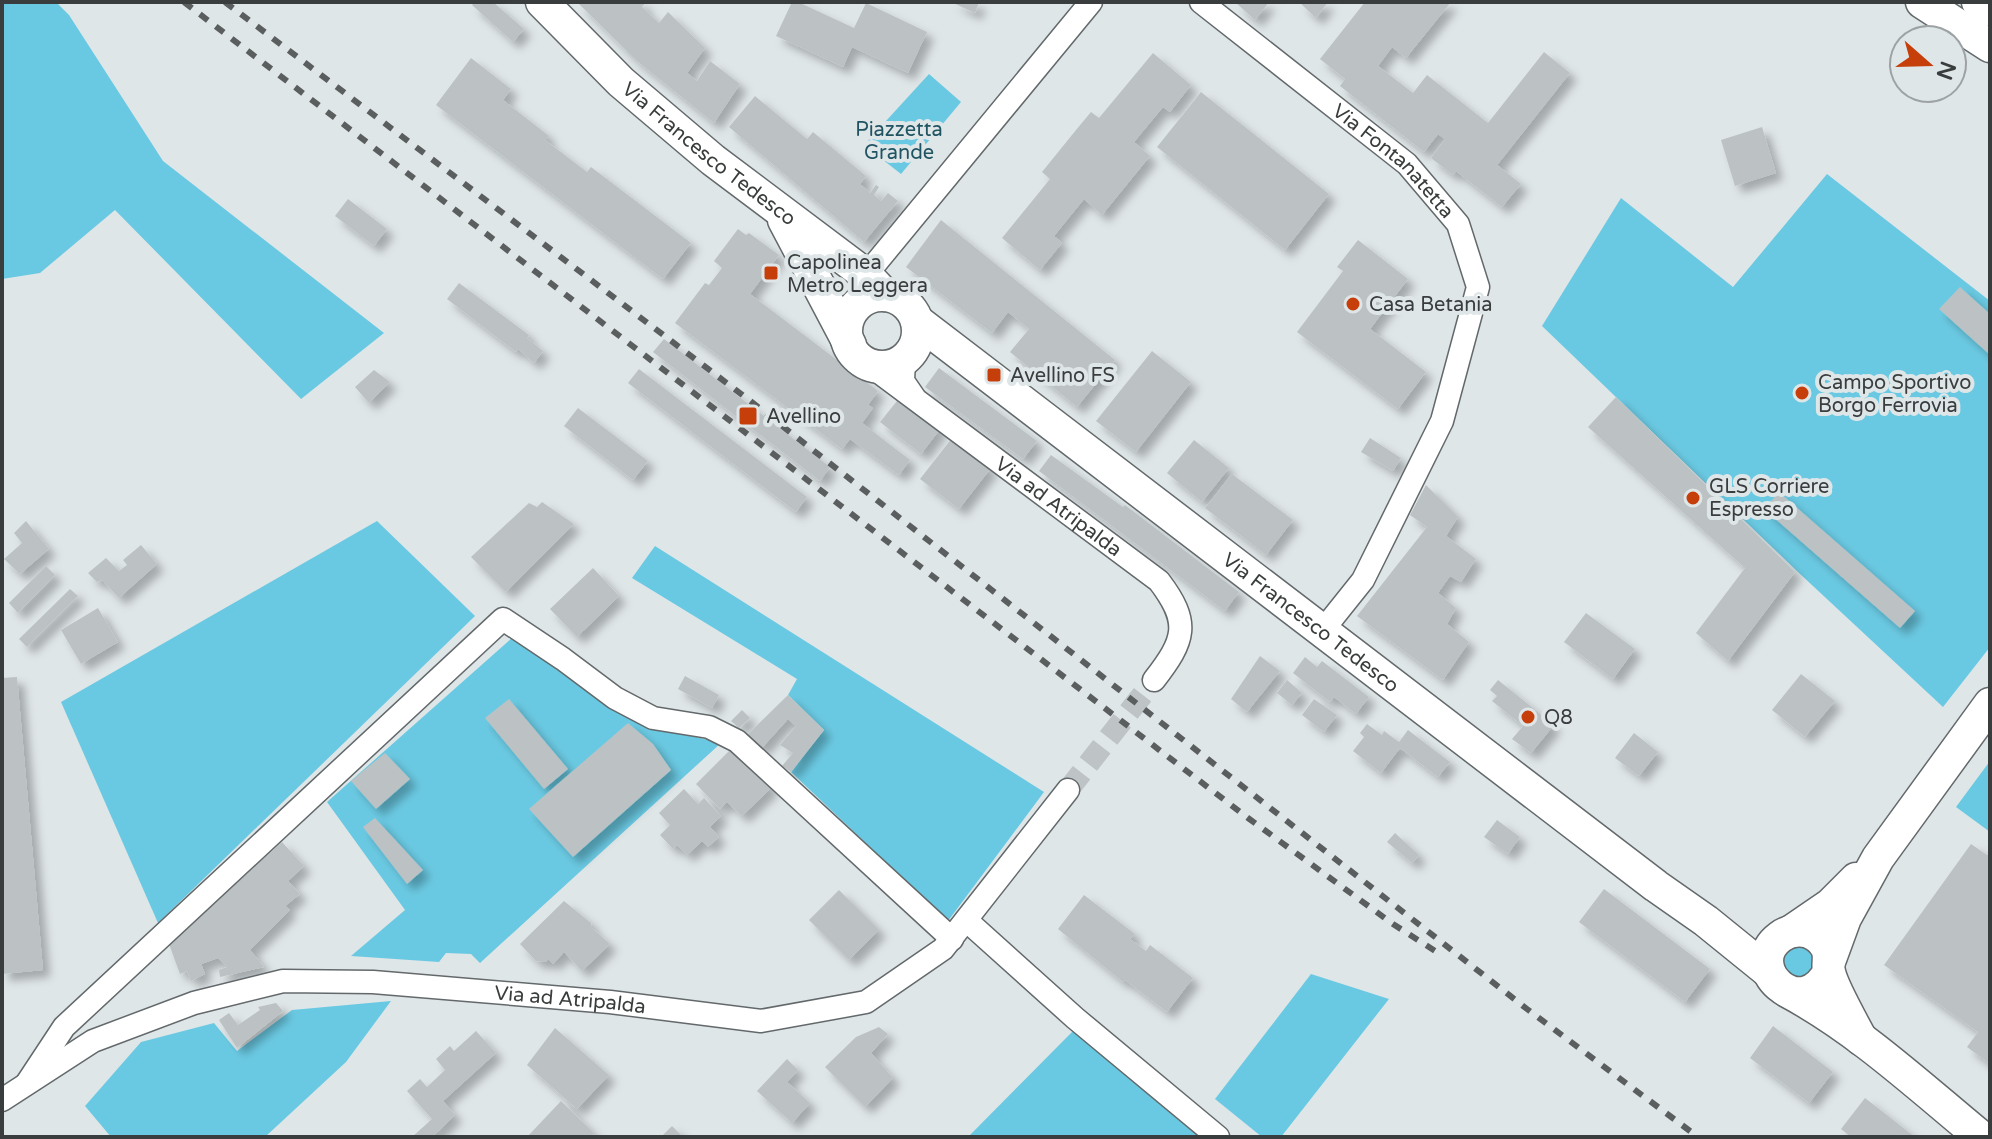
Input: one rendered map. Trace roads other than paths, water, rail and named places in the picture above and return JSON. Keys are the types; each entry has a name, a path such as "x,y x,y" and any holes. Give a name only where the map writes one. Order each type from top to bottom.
{"street":[{"name":"Via Francesco Tedesco","path":"542,2 621,82 713,160 875,285 905,303 912,342 955,351 1656,886 1706,921 1753,938 1781,959 1808,1002 1861,1039 1981,1137"},
{"path":"859,354 848,321 853,310 861,301 872,296 875,285 932,194 1091,2"},
{"name":"Via Fontanatetta","path":"1201,2 1407,164 1458,224 1478,287 1442,421 1363,580 1323,630"},
{"path":"1922,2 1990,46"},
{"path":"1978,2 1990,10"},
{"path":"776,207 859,354 880,367 912,342"},
{"path":"912,342 903,381 916,401"},
{"name":"Via ad Atripalda","path":"859,354 916,401 1159,581 1176,604 1181,623 1174,654 1154,680"},
{"path":"27,1083 64,1027 503,619 615,698 653,718 709,727 737,741 952,939"},
{"path":"1990,704 1878,858 1845,918 1829,965 1816,988 1796,993 1781,959 1878,858 1919,835 1990,742"},
{"name":"Via ad Atripalda","path":"2,1100 93,1041 194,1003 283,981 373,982 458,989 610,1002 761,1021 866,1002 943,949 1068,790"},
{"path":"966,920 1075,1018 1218,1137"},
{"name":"Via Francesco Tedesco","path":"1781,959 1803,930 1819,937 1826,946 1829,965 1861,1039"}],"tunnel":[{"path":"1068,790 1154,680"}],"railway":[{"path":"184,2 1248,818 1393,924 1443,956"},
{"path":"225,2 749,400 1527,1009 1698,1137"}],"place":[{"name":"Capolinea Metro Leggera","path":"771,273"},
{"name":"Casa Betania","path":"1353,304"},
{"name":"Avellino FS","path":"994,375"},
{"name":"Campo Sportivo Borgo Ferrovia","path":"1802,393"},
{"name":"Avellino","path":"748,416"},
{"name":"GLS Corriere Espresso","path":"1693,498"},
{"name":"Q8","path":"1528,717"}],"park label":[{"name":"Piazzetta Grande","path":"899,140"}]}
